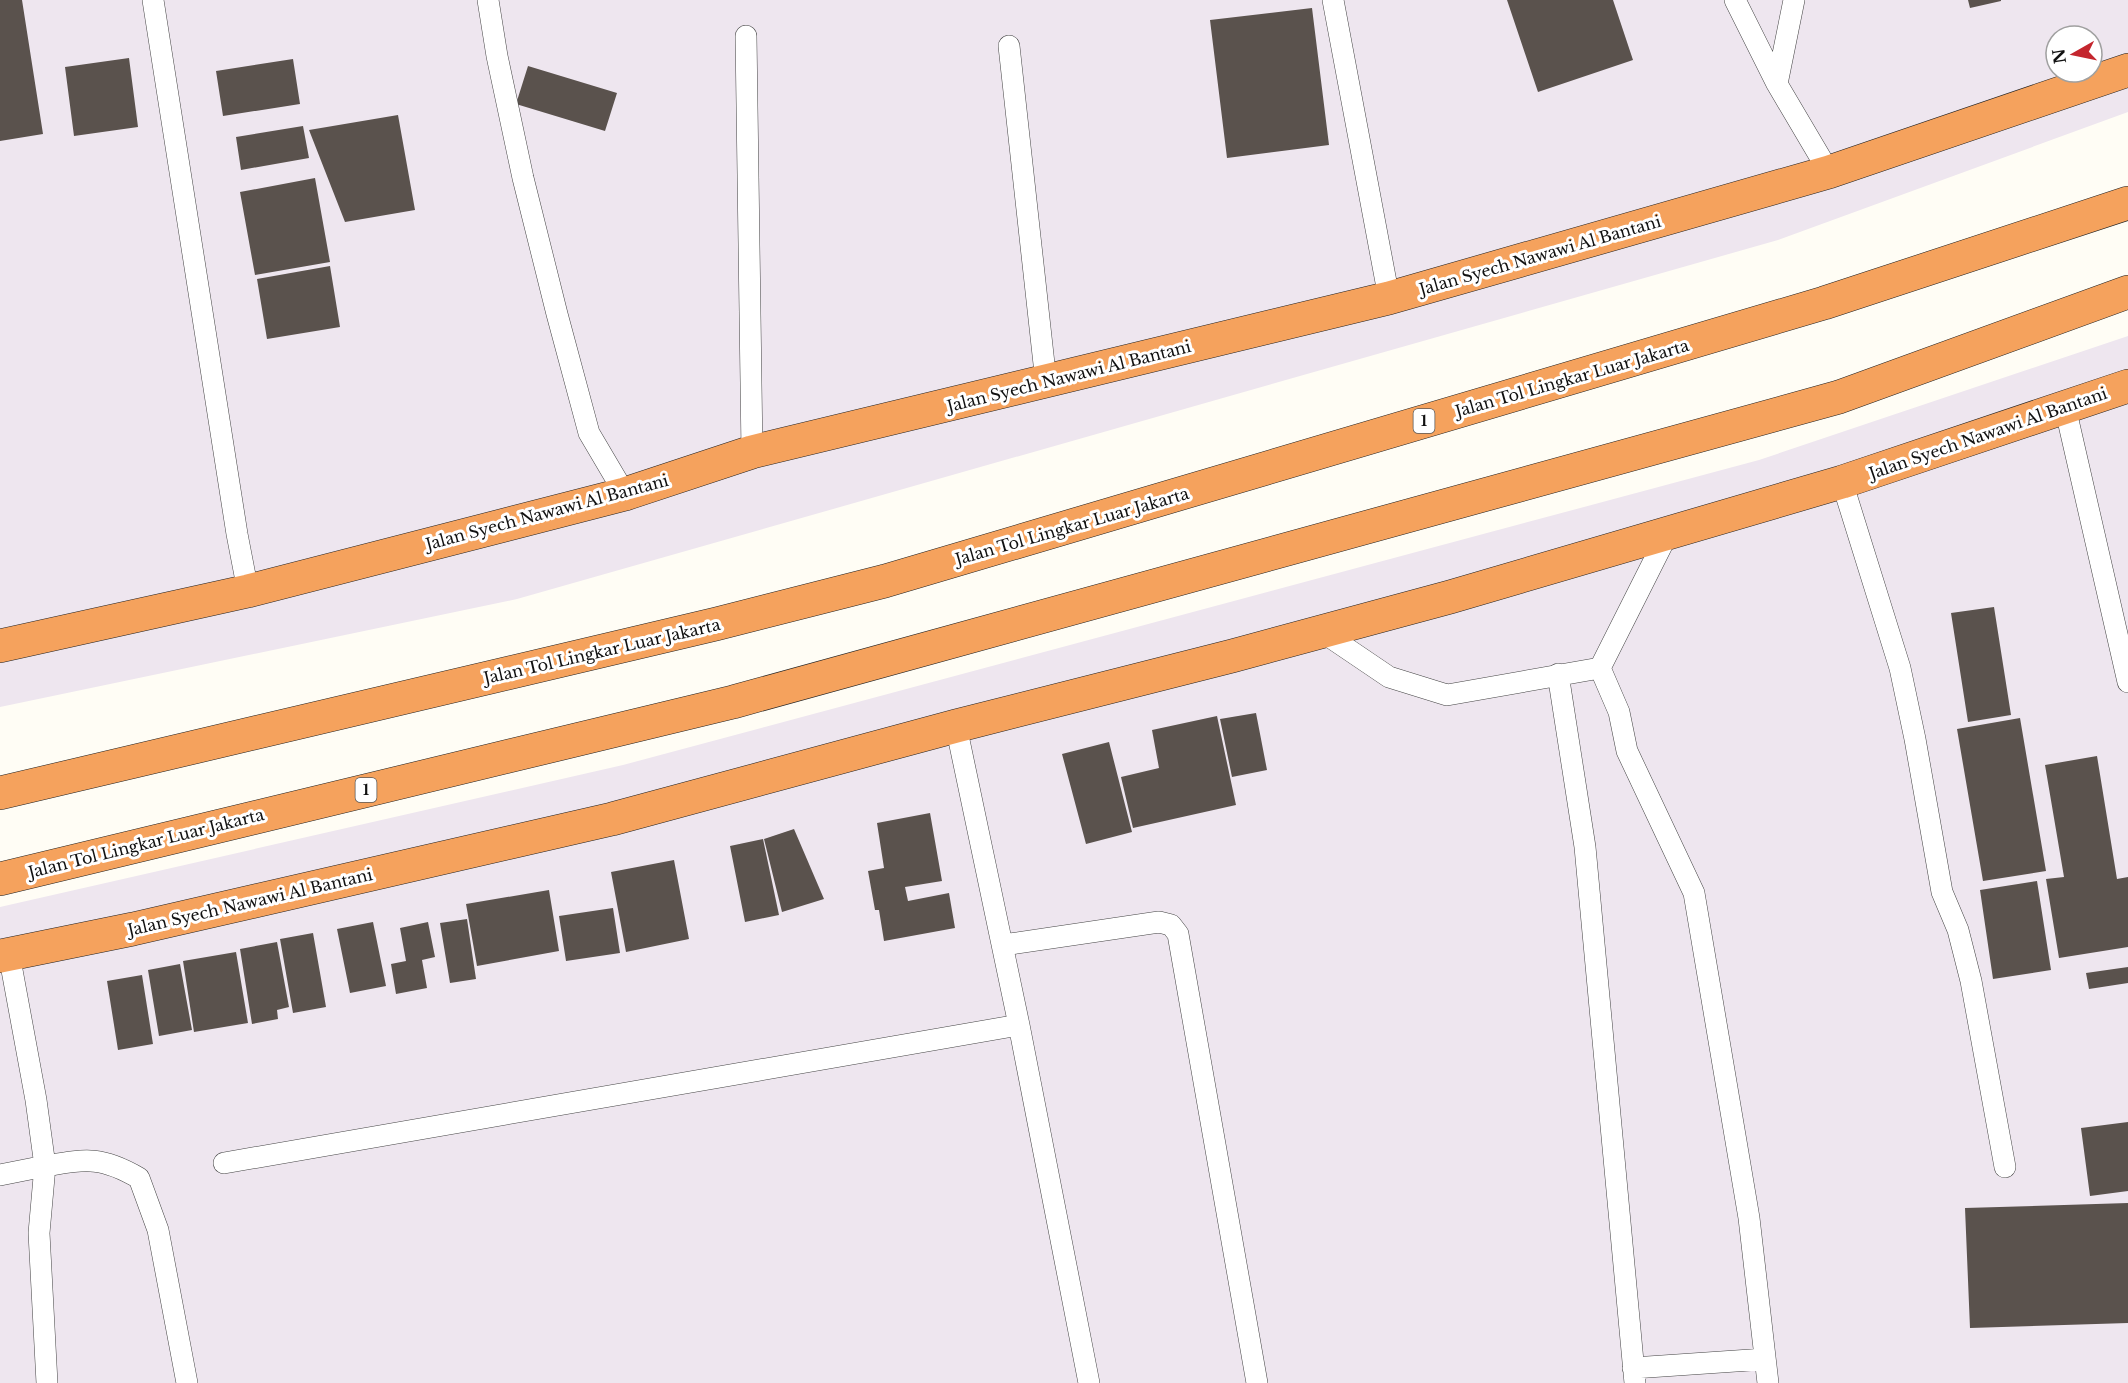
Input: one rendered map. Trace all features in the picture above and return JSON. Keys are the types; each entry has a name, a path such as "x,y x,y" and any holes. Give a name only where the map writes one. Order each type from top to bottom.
{"highway":[{"name":"Jalan Syech Nawawi Al Bantani","path":"0,646 248,591 625,494 752,452 1389,298 1829,172 2128,70"},
{"name":"Jalan Tol Lingkar Luar Jakarta","path":"0,793 716,624 885,581 1812,307 2128,203"},
{"name":"Jalan Tol Lingkar Luar Jakarta","path":"0,879 733,702 1839,397 2128,292"},
{"name":"Jalan Syech Nawawi Al Bantani","path":"4,955 143,926 589,825 956,726 1232,656 1667,535 1842,482 2128,386"}],"lane":[{"path":"153,0 237,534 248,591"},
{"path":"488,0 497,56 523,178 589,433 625,494"},
{"path":"1333,0 1389,298"},
{"path":"1735,0 1777,84 1829,172"},
{"path":"1777,84 1794,0"},
{"path":"746,36 752,452"},
{"path":"1009,46 1046,382"},
{"path":"2065,407 2128,682"},
{"path":"1842,482 1900,668 1942,892 1958,930 1971,981 2005,1167"},
{"path":"1600,668 1667,535"},
{"path":"1321,631 1389,677 1447,695 1600,668"},
{"path":"1600,668 1619,712 1627,751 1694,893 1749,1218 1768,1383"},
{"path":"1558,674 1585,847 1634,1376 1765,1359"},
{"path":"956,726 1003,945 1089,1383"},
{"path":"1003,945 1159,922 1165,922 1175,928 1180,945 1257,1383"},
{"path":"4,955 36,1100 45,1166 39,1233 47,1383"},
{"path":"224,1163 1019,1025"},
{"path":"0,1175 84,1159 105,1161 139,1178 158,1230 187,1383"}],"shaded area":[{"path":"0,0 2128,0 2128,112 1778,240 517,599 0,707"},
{"path":"2128,336 2128,1383 0,1383 0,907 623,765 1759,460"}],"building":[{"path":"0,0 22,0 43,134 0,141"},
{"path":"1507,0 1613,0 1633,60 1538,92"},
{"path":"1968,0 2001,0 2001,1 1970,8"},
{"path":"1312,8 1329,145 1227,158 1210,20"},
{"path":"129,58 138,127 74,136 65,67"},
{"path":"293,59 300,104 223,116 216,71"},
{"path":"528,66 617,93 605,131 516,104"},
{"path":"398,115 415,210 345,222 309,130"},
{"path":"303,126 309,158 241,170 236,137"},
{"path":"315,178 330,262 255,275 240,192"},
{"path":"330,266 340,327 267,339 257,279"},
{"path":"1994,607 2011,715 1968,722 1951,613"},
{"path":"1256,713 1267,770 1232,777 1220,719"},
{"path":"1217,716 1236,805 1133,828 1121,777 1159,768 1152,730"},
{"path":"2020,718 2046,871 1983,881 1957,729"},
{"path":"1109,742 1132,832 1086,844 1062,754"},
{"path":"2097,756 2117,879 2128,877 2128,947 2059,958 2046,879 2064,877 2045,765"},
{"path":"930,813 942,881 905,887 908,901 949,893 955,928 884,941 879,910 875,910 868,871 884,868 877,823"},
{"path":"794,829 824,899 782,912 764,839"},
{"path":"763,839 779,915 745,922 730,846"},
{"path":"674,860 689,939 626,952 611,872"},
{"path":"2037,881 2051,970 1993,979 1980,890"},
{"path":"549,890 559,951 477,966 466,904"},
{"path":"613,908 620,953 566,961 559,916"},
{"path":"467,919 476,979 450,983 440,923"},
{"path":"373,922 386,986 350,993 337,929"},
{"path":"428,922 435,957 422,960 427,988 396,994 391,964 406,961 400,928"},
{"path":"313,933 326,1007 293,1013 280,939"},
{"path":"277,942 289,1007 277,1010 278,1019 252,1024 240,949"},
{"path":"236,952 248,1023 194,1032 183,961"},
{"path":"180,964 192,1030 159,1036 148,970"},
{"path":"2128,967 2128,983 2089,989 2086,973"},
{"path":"142,975 153,1044 118,1050 107,981"},
{"path":"2128,1122 2128,1191 2090,1196 2081,1128"},
{"path":"2128,1203 2128,1323 1970,1328 1965,1208"}]}
